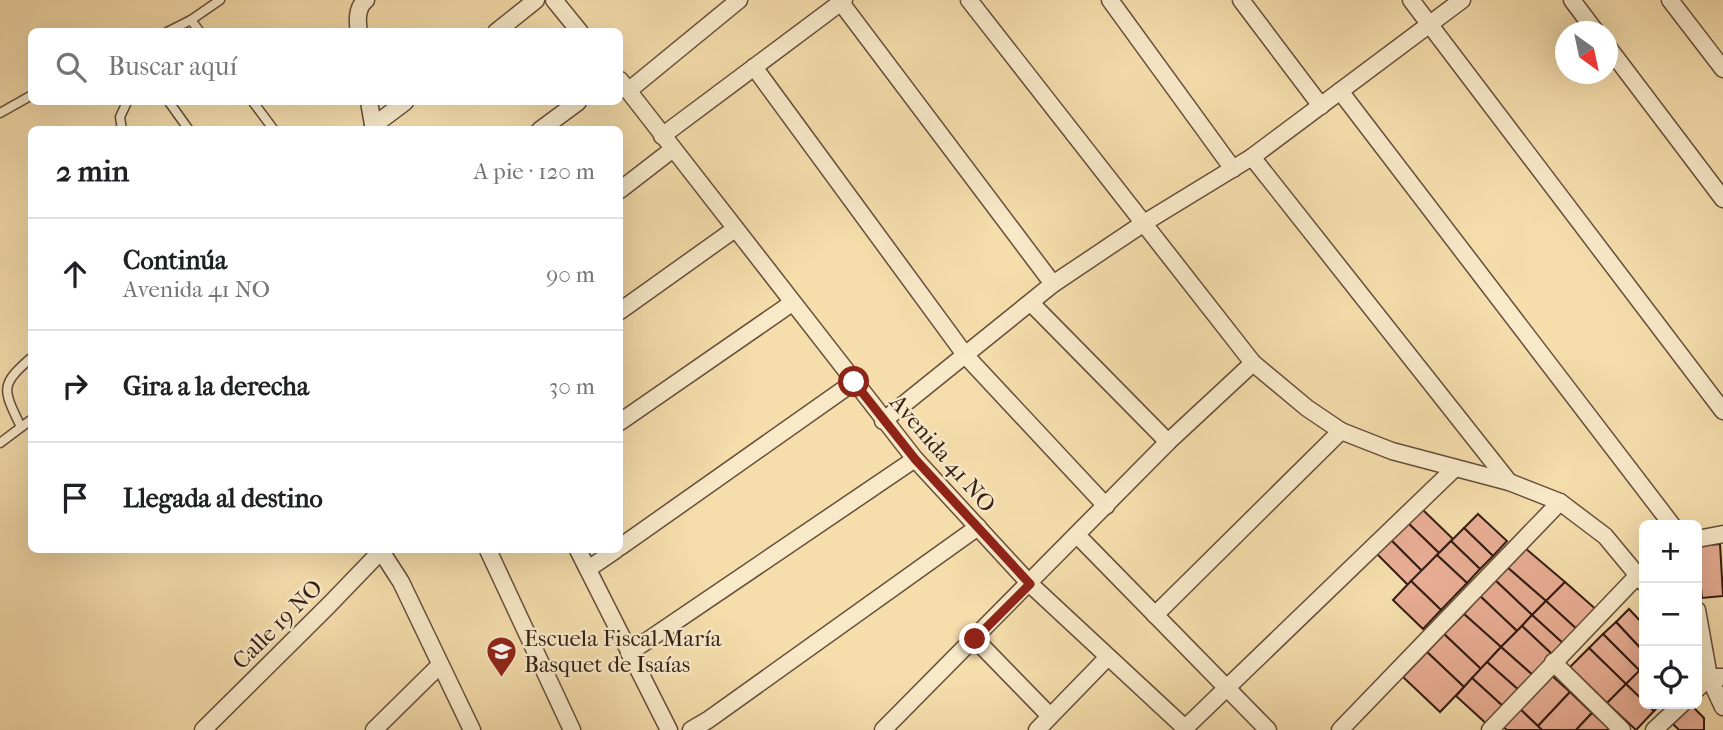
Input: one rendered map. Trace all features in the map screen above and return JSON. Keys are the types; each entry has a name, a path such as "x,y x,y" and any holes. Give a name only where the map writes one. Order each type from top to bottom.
{"street":[{"path":"359,28 359,13 366,0"},
{"path":"501,28 536,0"},
{"path":"554,0 577,28"},
{"path":"624,86 739,0"},
{"path":"969,0 1253,363 1307,408 1341,431 1392,451 1508,482 1560,502 1605,536 1639,577"},
{"path":"1110,0 1233,169"},
{"path":"1241,0 1321,106"},
{"path":"1411,0 1723,411"},
{"path":"883,421 1054,284 1144,223 1252,157 1462,0"},
{"path":"1572,0 1588,21"},
{"path":"1670,0 1723,69"},
{"path":"663,136 841,1 1054,284"},
{"path":"1618,60 1723,200"},
{"path":"754,67 966,356 1106,506"},
{"name":"Avenida 41 NO","path":"624,86 915,459 1030,584 1184,729"},
{"path":"1340,91 1668,520"},
{"path":"370,105 374,126"},
{"path":"376,126 401,105"},
{"path":"545,126 574,105"},
{"path":"623,188 673,149"},
{"path":"1252,157 1508,482"},
{"path":"623,308 735,229"},
{"path":"623,420 792,303"},
{"path":"1031,303 1168,442"},
{"path":"883,730 1168,442 1253,363"},
{"path":"623,544 854,382"},
{"path":"1155,615 1341,431"},
{"path":"629,653 915,459"},
{"path":"1184,729 1454,469"},
{"path":"1340,730 1560,502"},
{"path":"691,730 711,725 978,527"},
{"path":"1702,538 1723,534"},
{"path":"1077,536 1268,730"},
{"name":"Calle 19 NO","path":"203,730 379,553"},
{"path":"384,553 401,582 472,730"},
{"path":"489,553 572,730"},
{"path":"580,553 668,730"},
{"path":"588,569 611,553"},
{"path":"1489,730 1553,662 1639,581"},
{"path":"1702,628 1723,707"},
{"path":"975,639 1050,716"},
{"path":"1037,730 1107,658"},
{"path":"1553,662 1622,730"},
{"path":"1702,663 1716,677"},
{"path":"374,730 440,664"},
{"path":"1654,730 1677,709"}],"lane":[{"path":"175,28 220,0"},
{"path":"191,20 197,28"},
{"path":"0,113 28,97"},
{"path":"121,126 120,117 126,105"},
{"path":"171,105 187,126"},
{"path":"255,105 271,126"},
{"path":"21,427 4,393 5,382 11,372 28,360"},
{"path":"0,443 28,422"}],"building":[{"path":"1421,508 1453,539 1439,553 1407,522"},
{"path":"1478,514 1507,541 1493,556 1464,528"},
{"path":"1407,522 1439,553 1422,571 1390,539"},
{"path":"1464,528 1493,556 1480,569 1451,541"},
{"path":"1390,539 1422,571 1408,585 1376,553"},
{"path":"1451,541 1480,569 1467,583 1437,555"},
{"path":"1720,544 1723,596 1702,598 1702,546"},
{"path":"1525,548 1565,582 1546,601 1507,567"},
{"path":"1437,555 1467,583 1441,610 1411,581"},
{"path":"1507,567 1546,601 1532,615 1495,580"},
{"path":"1495,580 1532,615 1517,631 1480,596"},
{"path":"1411,581 1441,610 1423,629 1393,600"},
{"path":"1565,582 1599,612 1580,632 1546,601"},
{"path":"1480,596 1517,631 1501,647 1464,614"},
{"path":"1546,601 1580,632 1566,646 1532,615"},
{"path":"1629,609 1639,620 1639,647 1616,622"},
{"path":"1464,614 1501,647 1481,669 1444,634"},
{"path":"1532,615 1566,646 1555,657 1522,626"},
{"path":"1616,622 1639,647 1639,670 1603,634"},
{"path":"1522,626 1555,657 1535,677 1501,647"},
{"path":"1444,634 1481,669 1464,687 1427,652"},
{"path":"1603,634 1639,672 1626,684 1589,648"},
{"path":"1501,647 1535,677 1521,692 1487,662"},
{"path":"1589,648 1626,684 1607,703 1570,667"},
{"path":"1427,652 1464,687 1440,712 1403,677"},
{"path":"1487,662 1521,692 1506,709 1472,678"},
{"path":"1639,671 1639,697 1626,684"},
{"path":"1550,674 1570,692 1538,726 1519,708"},
{"path":"1472,678 1506,709 1489,726 1456,696"},
{"path":"1626,684 1639,697 1639,709 1654,711 1636,730 1607,703"},
{"path":"1570,692 1592,713 1576,730 1542,730 1538,726"},
{"path":"1519,708 1542,730 1507,730 1502,726"},
{"path":"1687,709 1695,709 1704,718 1704,730 1679,730 1672,723"},
{"path":"1592,713 1609,728 1576,730"}],"place":[{"name":"Escuela Fiscal María Basquet de Isaías","path":"501,678"}],"route":[{"path":"854,382 915,459 1030,584 975,639"}]}
